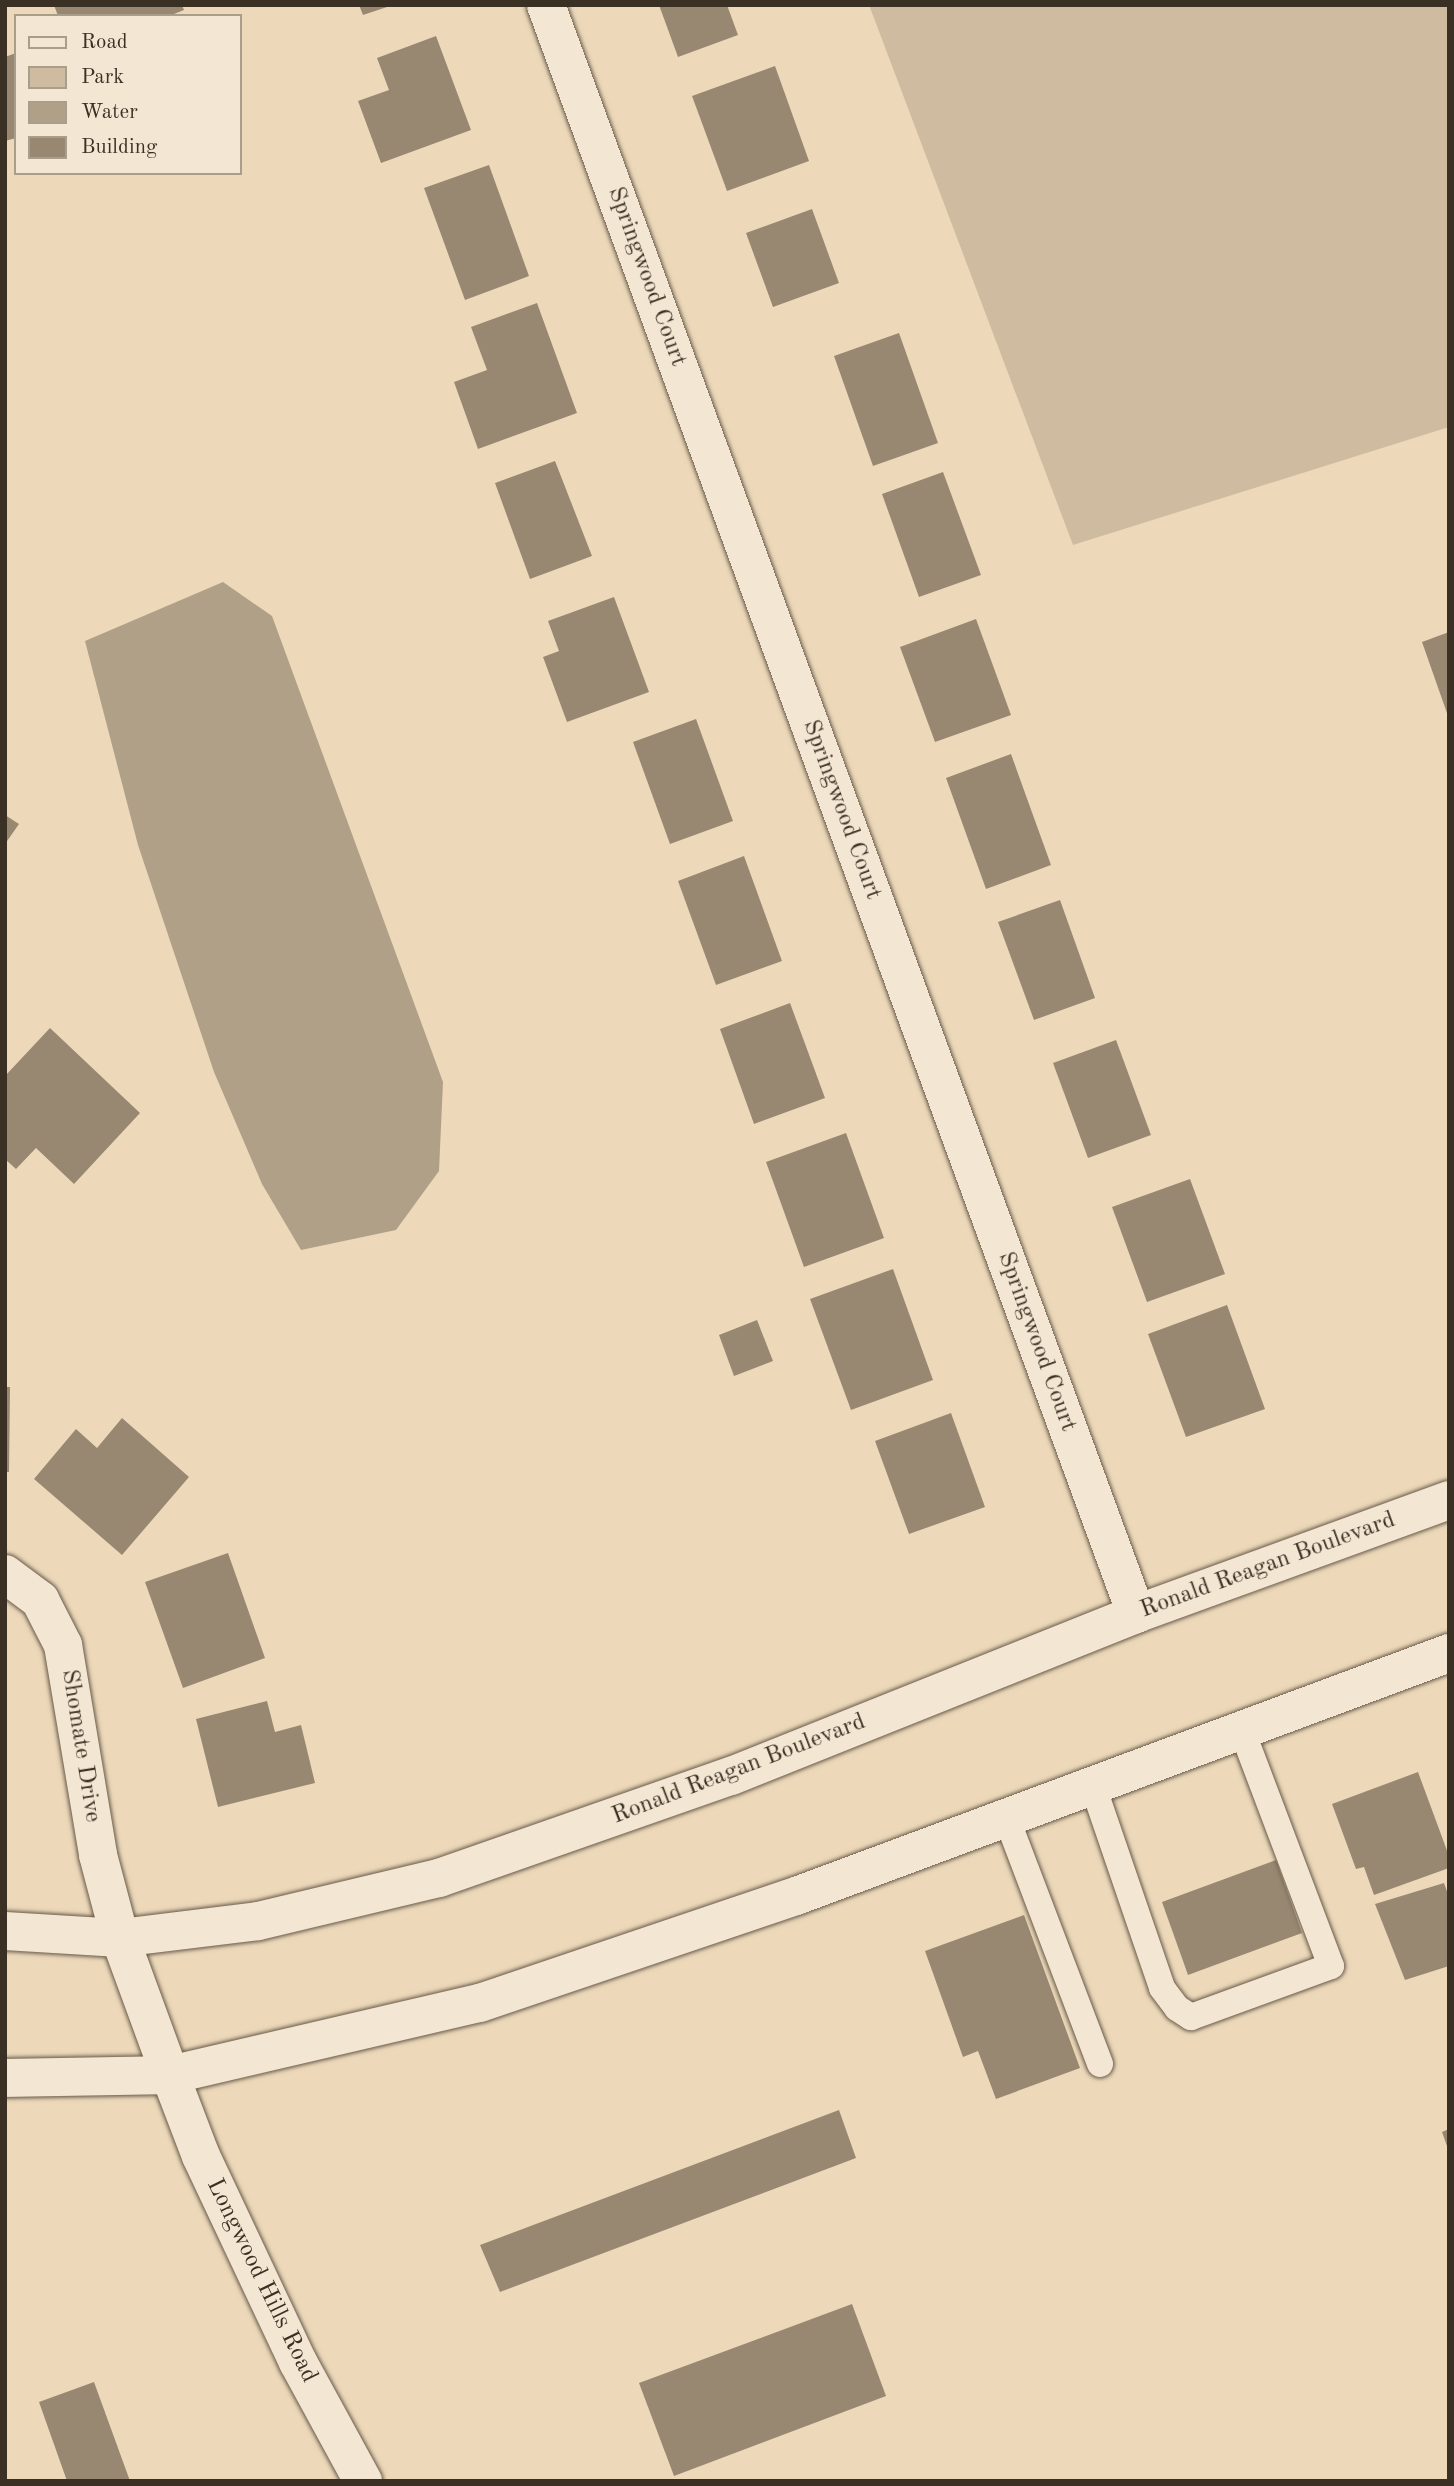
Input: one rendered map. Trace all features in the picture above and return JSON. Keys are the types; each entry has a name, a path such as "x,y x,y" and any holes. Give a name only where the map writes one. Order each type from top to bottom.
{"main road":[{"name":"Springwood Court","path":"546,5 1136,1614"},
{"name":"Ronald Reagan Boulevard","path":"5,1931 120,1938 258,1921 439,1878 730,1776 1136,1614 1449,1500"},
{"name":"Shomate Drive","path":"5,1574 40,1600 63,1645 98,1855 120,1938 170,2075"},
{"path":"5,2078 170,2075 480,2003 796,1896 1449,1653"},
{"name":"Longwood Hills Road","path":"170,2075 201,2156 298,2362 363,2481"}],"lane":[{"path":"1093,1786 1162,1988 1177,2008 1191,2017 1331,1966 1242,1730"},
{"path":"1007,1819 1100,2064"}],"green space":[{"path":"869,5 1449,5 1449,427 1073,545"}],"water":[{"path":"223,582 272,616 443,1082 439,1171 396,1230 301,1250 262,1184 214,1072 138,845 85,641"}],"building":[{"path":"54,5 182,5 184,10 174,14 57,14"},
{"path":"359,5 390,5 390,6 363,15"},
{"path":"659,5 727,5 738,35 678,57"},
{"path":"436,36 471,130 381,163 358,101 389,90 377,58"},
{"path":"14,54 14,139 5,141 5,57"},
{"path":"775,66 809,161 727,191 692,96"},
{"path":"489,165 529,276 465,300 424,188"},
{"path":"812,209 839,283 773,307 746,233"},
{"path":"537,303 577,413 478,449 454,382 487,370 471,327"},
{"path":"899,333 938,443 873,466 834,356"},
{"path":"555,461 592,556 530,579 495,483"},
{"path":"943,472 981,575 919,597 882,494"},
{"path":"614,597 649,692 567,722 543,657 559,651 548,621"},
{"path":"976,619 1011,715 935,742 900,647"},
{"path":"1449,632 1449,716 1448,716 1422,642"},
{"path":"696,719 733,821 670,844 633,742"},
{"path":"1011,754 1051,865 986,889 946,778"},
{"path":"5,815 19,824 5,844"},
{"path":"744,856 782,961 716,985 678,881"},
{"path":"1060,900 1095,998 1034,1020 998,922"},
{"path":"790,1003 825,1098 754,1124 720,1029"},
{"path":"50,1028 140,1113 74,1184 36,1148 16,1169 5,1159 5,1076"},
{"path":"1116,1040 1151,1135 1088,1158 1053,1063"},
{"path":"846,1133 884,1238 804,1267 766,1162"},
{"path":"1190,1179 1225,1274 1147,1302 1112,1207"},
{"path":"893,1269 933,1380 851,1410 810,1299"},
{"path":"1227,1305 1265,1409 1186,1437 1148,1334"},
{"path":"757,1320 773,1361 734,1376 719,1335"},
{"path":"5,1387 10,1387 9,1472 5,1472"},
{"path":"951,1413 985,1507 909,1534 875,1441"},
{"path":"122,1418 189,1477 122,1555 34,1479 76,1429 97,1448"},
{"path":"228,1553 265,1658 183,1688 145,1582"},
{"path":"267,1701 275,1732 301,1725 315,1783 218,1807 196,1719"},
{"path":"1418,1772 1449,1856 1449,1868 1374,1895 1364,1867 1356,1869 1332,1804"},
{"path":"1276,1860 1302,1933 1188,1975 1162,1902"},
{"path":"1444,1883 1449,1897 1449,1966 1405,1980 1375,1904"},
{"path":"1024,1915 1080,2068 996,2099 978,2051 963,2057 925,1951"},
{"path":"839,2110 856,2158 500,2292 480,2245"},
{"path":"1449,2129 1449,2149 1448,2149 1442,2132"},
{"path":"852,2304 886,2396 674,2476 639,2383"},
{"path":"94,2382 130,2481 67,2481 39,2402"}]}
